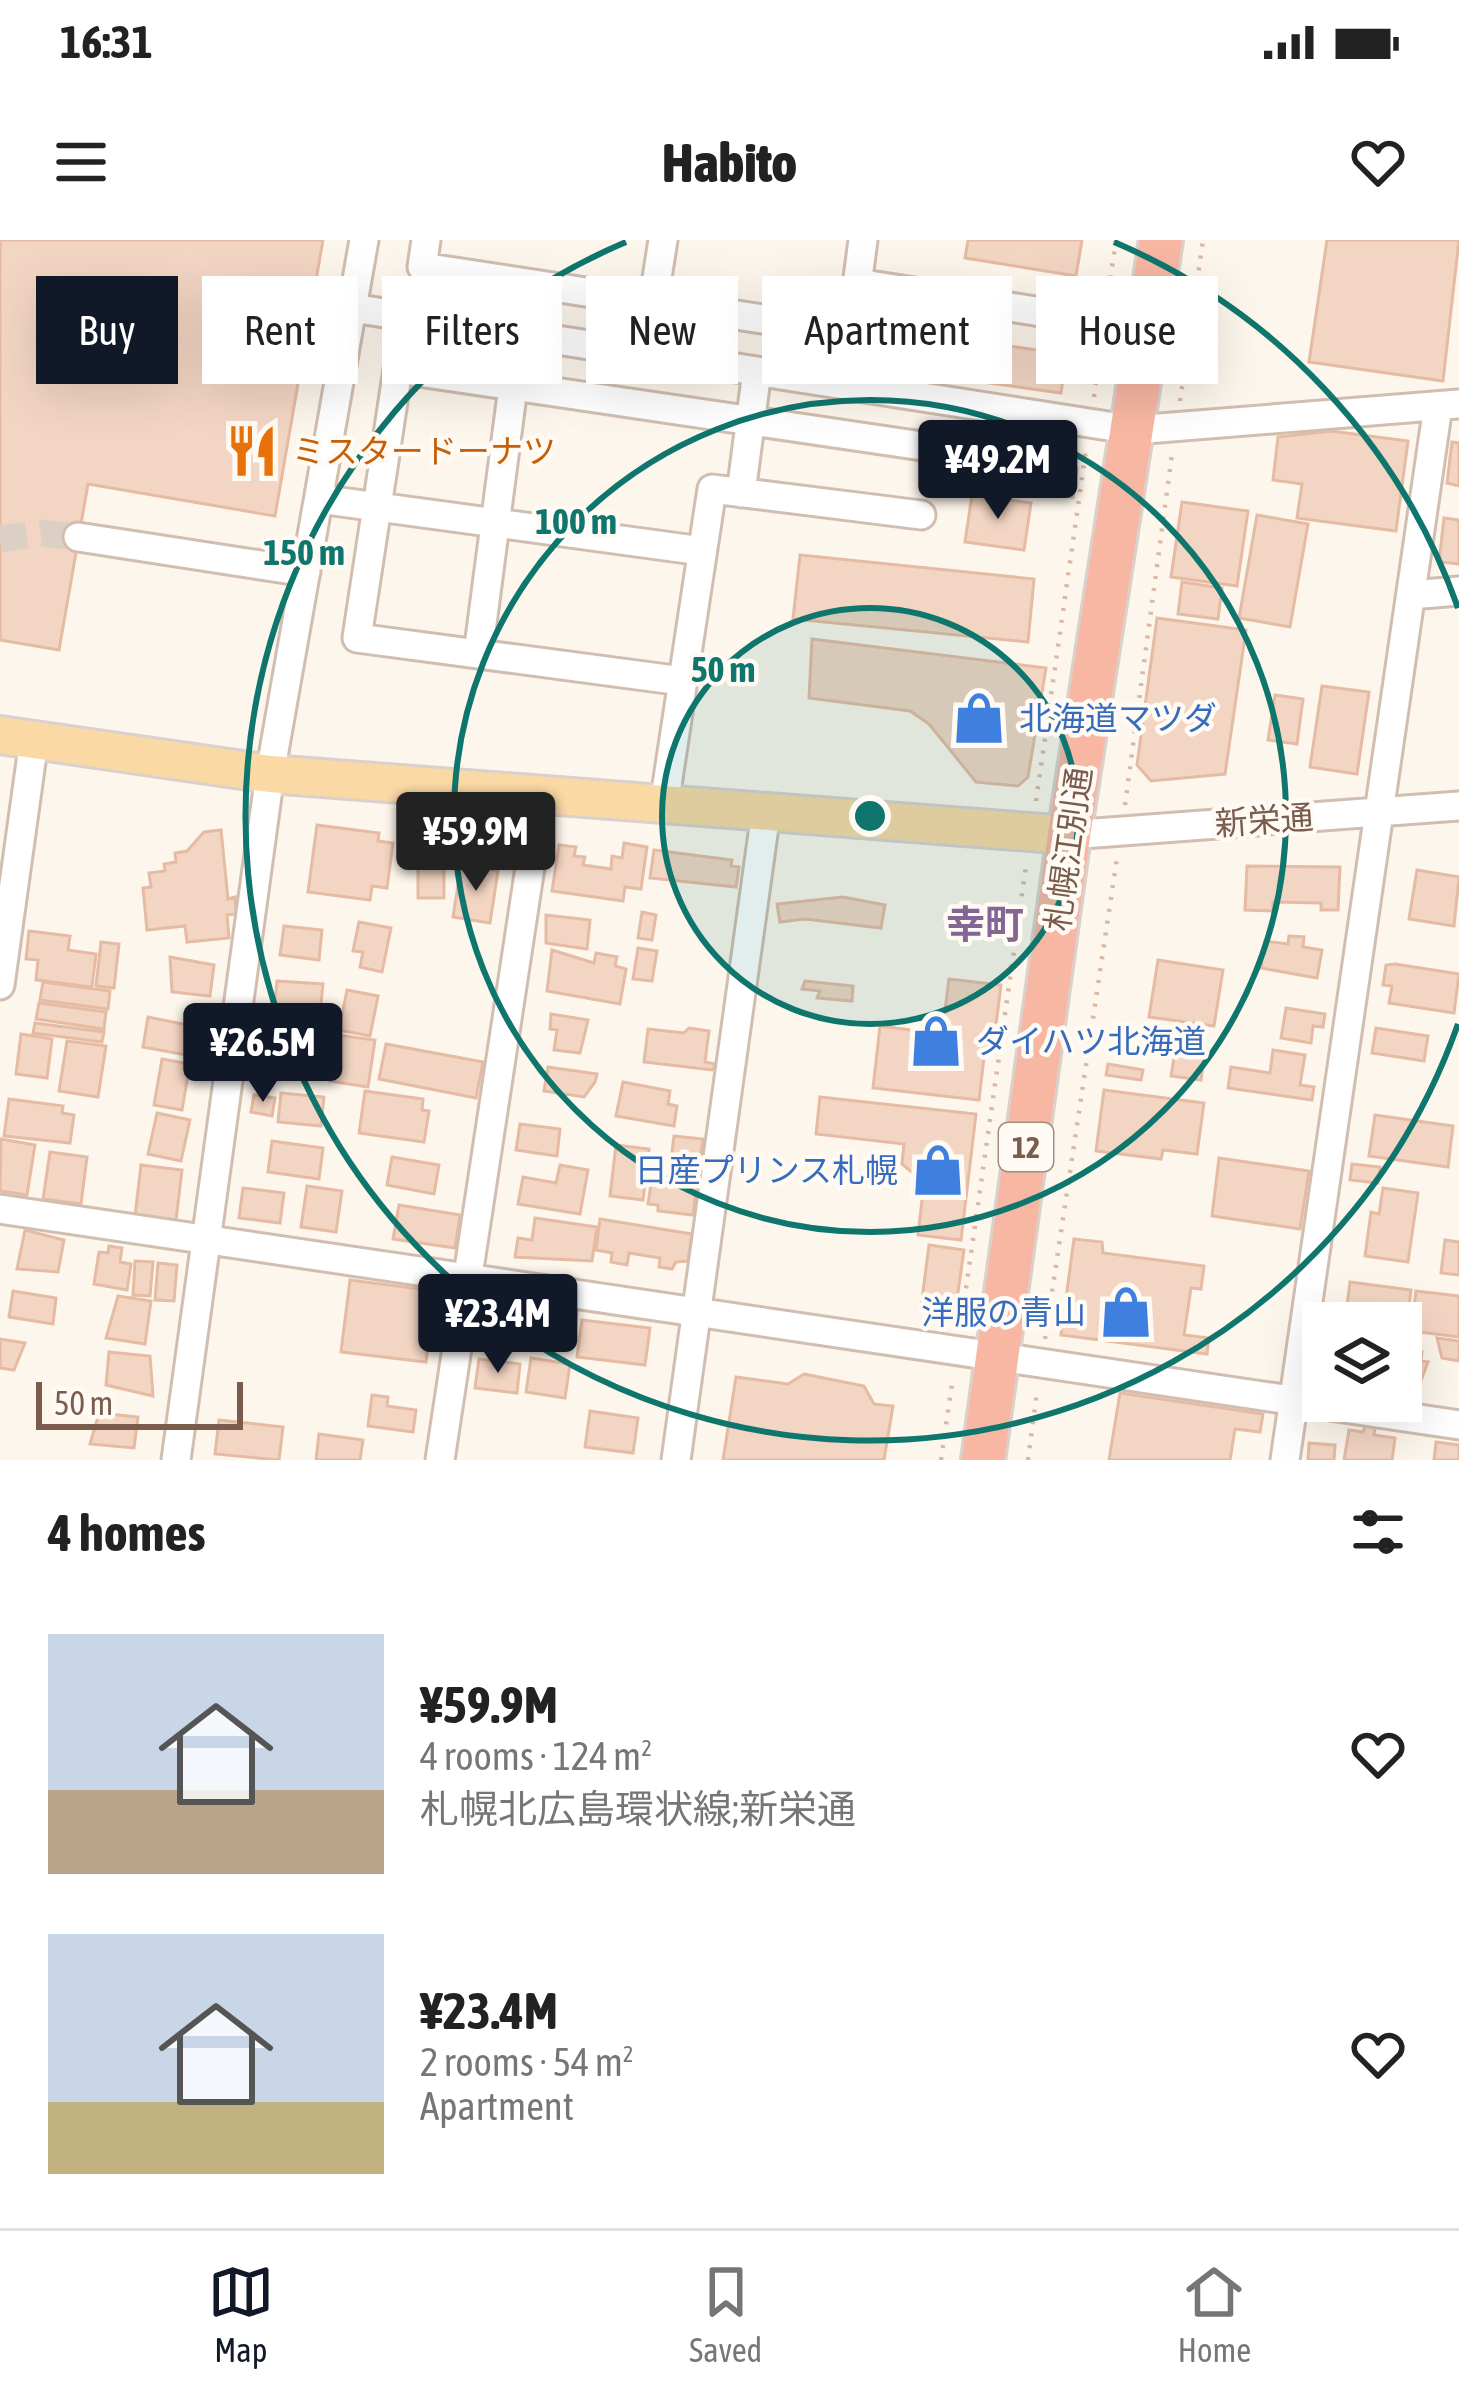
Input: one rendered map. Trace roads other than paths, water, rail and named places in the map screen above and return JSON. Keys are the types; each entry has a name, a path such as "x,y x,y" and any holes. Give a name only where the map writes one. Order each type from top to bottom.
{"highway":[{"name":"札幌江別通","path":"983,1460 1069,835 1161,240"}],"main road":[{"path":"17,738 270,774 1069,835"}],"street":[{"path":"358,276 364,240"},
{"path":"426,240 422,267 586,293"},
{"path":"657,276 663,240"},
{"path":"858,276 863,240"},
{"path":"738,368 1134,430 1449,405 1412,595 1285,1460"},
{"path":"682,681 357,638 398,369 929,447"},
{"path":"741,493 757,371"},
{"path":"176,1460 270,774 339,384"},
{"path":"478,655 513,386"},
{"path":"664,805 712,489 921,514"},
{"path":"319,499 702,551"},
{"path":"78,537 306,572"},
{"path":"1412,595 1459,591"},
{"path":"0,985 17,738"},
{"path":"440,1460 541,795"},
{"name":"新栄通","path":"1069,835 1459,806"},
{"path":"676,1460 766,812"},
{"path":"0,1209 1459,1424"}],"tunnel":[{"path":"0,539 42,533 78,537"}],"place":[{"name":"ミスタードーナツ","path":"252,451"},
{"name":"北海道マツダ","path":"979,718"},
{"name":"ダイハツ北海道","path":"936,1041"},
{"name":"日産プリンス札幌","path":"938,1170"},
{"name":"洋服の青山","path":"1126,1312"}],"district":[{"name":"幸町","path":"985,924"}]}
